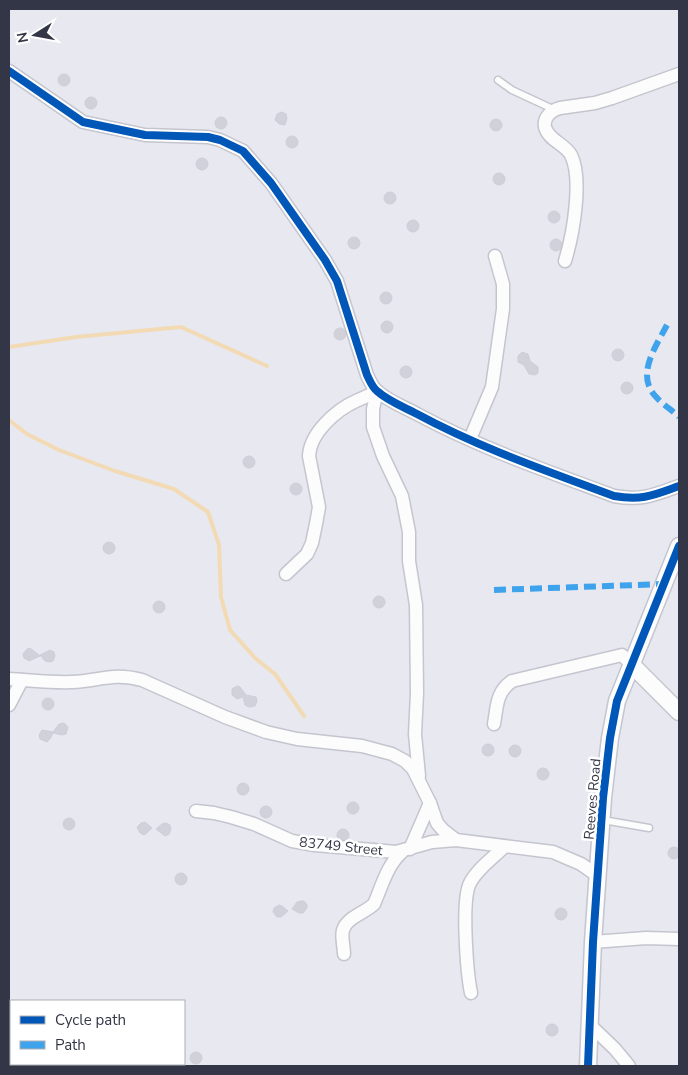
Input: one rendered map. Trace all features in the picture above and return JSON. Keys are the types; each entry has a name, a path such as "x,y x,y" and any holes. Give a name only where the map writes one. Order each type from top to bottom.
{"street":[{"path":"9,71 83,122 145,135 208,137 220,140 243,151 271,183 325,260 337,281 367,375 377,391 396,403 435,424 521,462 614,496 639,499 677,489"},
{"path":"565,260 574,222 578,183 570,154 546,129 545,123 548,116 555,110 612,98 679,74"},
{"path":"470,439 492,387 503,301 503,284 495,256"},
{"path":"286,574 307,554 312,543 316,524 319,507 309,456 313,439 329,421 347,406 377,391"},
{"path":"377,391 372,418 373,427 383,456 402,496 410,532 409,561 416,605 417,693 415,734 419,777"},
{"name":"Reeves Road","path":"588,1066 592,942 610,738 627,659 679,546"},
{"path":"494,724 498,696 504,687 512,681 627,659 679,712"},
{"path":"9,679 70,682 102,677 129,677 142,680 225,717 266,732 297,739 362,746 380,750 404,761 413,769 419,777 437,823 456,840"},
{"path":"9,705 22,680"},
{"path":"406,850 430,803"},
{"name":"83749 Street","path":"196,811 214,813 244,821 298,842 406,850"},
{"name":"83749 Street","path":"344,954 343,931 347,923 370,909 374,904 395,857 406,850 432,842 456,840 553,852 581,864 598,876"},
{"path":"471,993 467,975 466,893 474,876 504,847"},
{"path":"592,942 646,938 679,939"},
{"path":"590,1025 615,1048 629,1066"}],"lane":[{"path":"498,80 512,90 555,110"},
{"path":"602,820 649,828"}],"building":[{"path":"62,74 66,74 70,80 66,86 62,86 58,82 58,78"},
{"path":"89,97 93,97 97,103 93,109 89,109 85,105 85,101"},
{"path":"282,112 286,114 287,118 285,125 279,124 275,120 277,114"},
{"path":"219,117 223,117 227,123 223,129 219,129 215,125 215,121"},
{"path":"494,119 498,119 502,125 498,131 494,131 490,127 490,123"},
{"path":"290,136 294,136 298,142 294,148 290,148 286,144 286,140"},
{"path":"200,158 204,158 208,164 204,170 200,170 196,166 196,162"},
{"path":"497,173 501,173 505,179 501,185 497,185 493,181 493,177"},
{"path":"388,192 392,192 396,198 392,204 388,204 384,200 384,196"},
{"path":"552,211 556,211 560,217 556,223 552,223 548,219 548,215"},
{"path":"411,220 415,220 419,226 415,232 411,232 407,228 407,224"},
{"path":"352,237 356,237 360,243 356,249 352,249 348,245 348,241"},
{"path":"556,239 562,245 556,251 550,245"},
{"path":"384,292 388,292 392,298 388,304 384,304 380,300 380,296"},
{"path":"385,321 389,321 393,327 389,333 385,333 381,329 381,325"},
{"path":"338,328 342,328 346,334 342,340 338,340 334,336 334,332"},
{"path":"616,349 620,349 624,355 620,361 616,361 612,357 612,353"},
{"path":"522,352 528,354 530,361 538,367 538,373 535,375 529,374 524,365 518,362 518,356"},
{"path":"404,366 408,366 412,372 408,378 404,378 400,374 400,370"},
{"path":"625,382 629,382 633,388 629,394 625,394 621,390 621,386"},
{"path":"247,456 251,456 255,462 251,468 247,468 243,464 243,460"},
{"path":"294,483 298,483 302,489 298,495 294,495 290,491 290,487"},
{"path":"107,542 111,542 115,548 111,554 107,554 103,550 103,546"},
{"path":"377,596 381,596 385,602 381,608 377,608 373,604 373,600"},
{"path":"157,601 161,601 165,607 161,613 157,613 153,609 153,605"},
{"path":"30,648 40,656 29,661 24,658 23,654"},
{"path":"50,650 54,652 53,661 45,661 40,655"},
{"path":"237,686 246,695 256,697 255,706 249,707 245,705 243,697 237,699 232,695 232,689"},
{"path":"46,698 50,698 54,704 50,710 46,710 42,706 42,702"},
{"path":"64,723 68,727 66,734 53,733 47,742 40,739 39,735 42,730 53,732 59,724"},
{"path":"486,744 490,744 494,750 490,756 486,756 482,752 482,748"},
{"path":"513,745 517,745 521,751 517,757 513,757 509,753 509,749"},
{"path":"541,768 545,768 549,774 545,780 541,780 537,776 537,772"},
{"path":"241,783 245,783 249,789 245,795 241,795 237,791 237,787"},
{"path":"351,802 355,802 359,808 355,814 351,814 347,810 347,806"},
{"path":"264,806 268,806 272,812 268,818 264,818 260,814 260,810"},
{"path":"67,818 71,818 75,824 71,830 67,830 63,826 63,822"},
{"path":"145,822 152,828 144,835 140,833 137,827"},
{"path":"166,823 170,825 171,829 169,834 165,836 156,829"},
{"path":"343,829 349,835 343,841 337,835"},
{"path":"672,847 676,847 680,853 676,859 672,859 668,855 668,851"},
{"path":"179,873 183,873 187,879 183,885 179,885 175,881 175,877"},
{"path":"304,901 307,908 303,913 299,913 292,909 297,902"},
{"path":"279,905 288,911 281,917 277,917 273,912 274,908"},
{"path":"559,908 563,908 567,914 563,920 559,920 555,916 555,912"},
{"path":"550,1024 554,1024 558,1030 554,1036 550,1036 546,1032 546,1028"},
{"path":"194,1052 198,1052 202,1058 198,1064 194,1064 190,1060 190,1056"}],"waterway":[{"path":"9,347 76,337 181,327 267,366"},
{"path":"9,420 27,434 59,450 115,471 174,489 208,512 219,545 221,597 230,630 255,658 275,674 304,716"}],"marked path":[{"path":"667,325 649,362 648,381 651,390 658,399 679,417"},
{"path":"494,590 664,584"}],"cycle path":[{"path":"9,71 83,122 145,135 208,137 220,140 243,151 271,183 325,260 337,281 367,375 374,388 386,398 465,438 614,496 640,497 679,486"},
{"path":"588,1066 593,942 603,798 610,738 617,701 679,546"}]}
